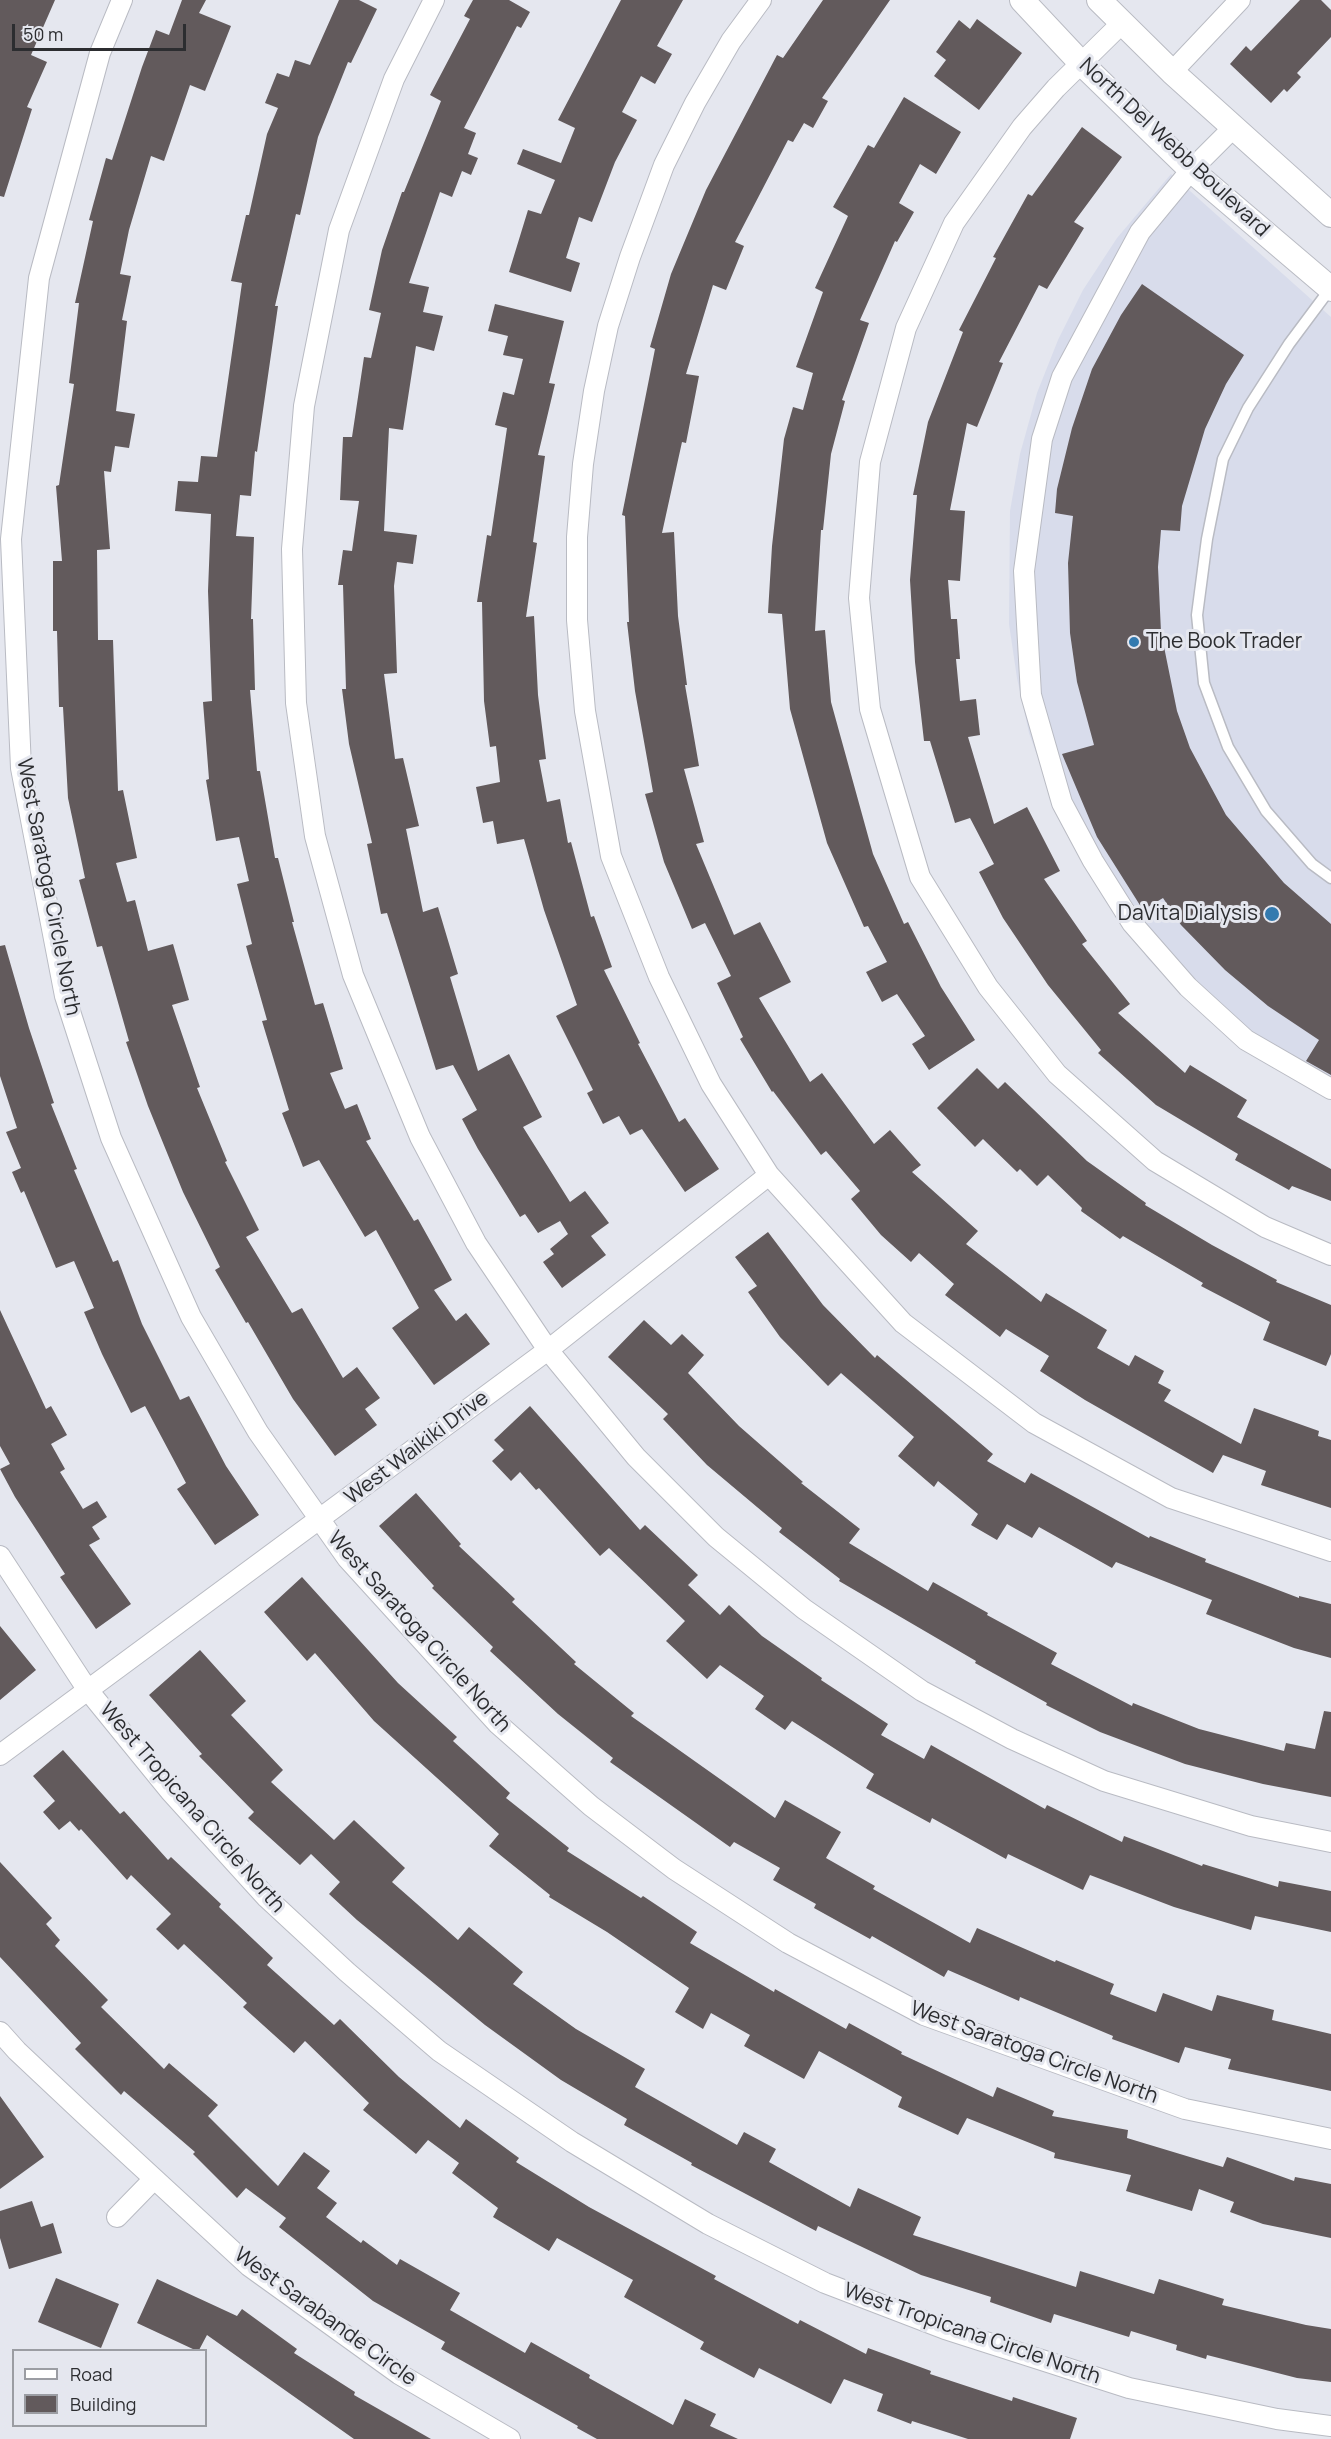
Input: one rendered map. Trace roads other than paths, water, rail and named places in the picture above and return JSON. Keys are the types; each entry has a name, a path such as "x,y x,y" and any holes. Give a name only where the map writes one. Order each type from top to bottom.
{"street":[{"name":"West Saratoga Circle North","path":"122,0 100,53 39,279 10,539 21,768 65,996 111,1138 191,1317 258,1432 347,1558 498,1724 591,1806 674,1869 788,1943 935,2019 1185,2109 1331,2139"},
{"path":"434,0 394,79 339,230 304,406 292,549 296,702 315,836 352,975 420,1137 476,1244 548,1350 636,1457 716,1537 804,1609 922,1691 1012,1739 1104,1781 1251,1826 1331,1842"},
{"path":"761,0 731,41 695,103 664,165 630,257 608,326 594,391 583,464 577,560 577,620 585,711 612,856 659,976 711,1084 769,1175 903,1323 1034,1424 1171,1498 1331,1551"},
{"name":"North Del Webb Boulevard","path":"1022,0 1081,63 1191,170 1331,289"},
{"path":"1099,0 1172,72 1331,215"},
{"path":"1172,72 1240,0"},
{"path":"1121,24 1081,63 1022,127 954,223 906,328 870,462 860,598 870,709 920,877 988,987 1057,1074 1155,1161 1265,1227 1331,1254"},
{"path":"1233,128 1191,170 1140,232 1062,377 1042,439 1024,571 1031,695 1062,803 1132,923 1188,987 1246,1040 1331,1089"},
{"name":"West Waikiki Drive","path":"0,1755 548,1350 769,1175"},
{"name":"West Tropicana Circle North","path":"0,1556 87,1689 170,1791 267,1898 347,1972 440,2051 572,2142 708,2224 825,2283 945,2329 1129,2388 1277,2419 1331,2426"},
{"name":"West Sarabande Circle","path":"0,2032 17,2051 249,2266 399,2374 510,2439"},
{"path":"117,2217 154,2178"}],"lane":[{"path":"1331,289 1289,344 1248,408 1222,459 1207,539 1197,615 1204,683 1228,747 1266,811 1312,864 1331,878"}],"place":[{"name":"The Book Trader","path":"1134,642"},
{"name":"DaVita Dialysis","path":"1272,914"}]}
